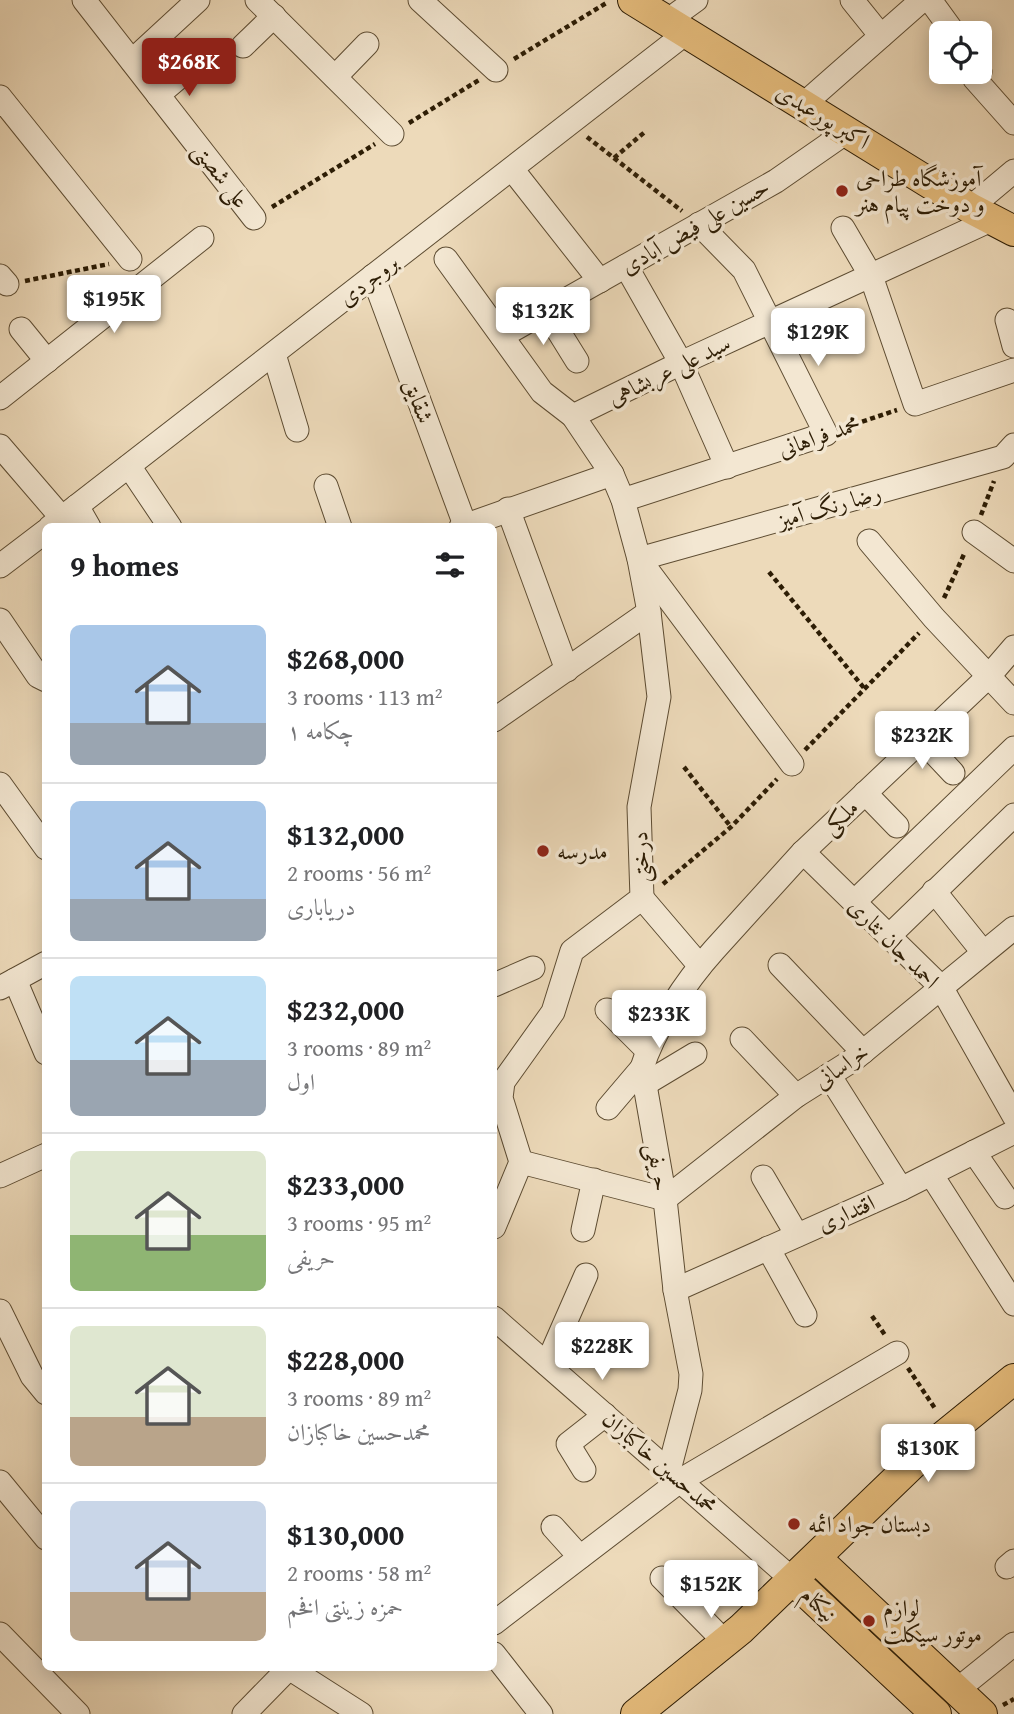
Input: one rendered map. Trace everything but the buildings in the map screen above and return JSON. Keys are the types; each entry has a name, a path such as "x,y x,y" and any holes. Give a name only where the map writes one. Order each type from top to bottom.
{"main road":[{"name":"اکبر پورعبدی","path":"633,0 992,219"},
{"path":"636,1714 665,1704 724,1641 741,1629 929,1448 1012,1387"},
{"name":"نیکنام","path":"816,1558 982,1714"},
{"name":"نیکنام","path":"793,1580 925,1711"}],"street":[{"name":"علی شصتی","path":"84,0 254,218"},
{"path":"132,61 198,0"},
{"path":"257,0 392,134"},
{"path":"420,0 496,70"},
{"name":"بروجردی","path":"59,520 570,124 677,27 696,0"},
{"path":"852,0 881,36"},
{"path":"804,104 922,0"},
{"path":"930,0 945,21"},
{"path":"243,46 274,16"},
{"path":"335,77 367,44"},
{"path":"158,95 191,67"},
{"path":"979,84 1014,123"},
{"path":"0,97 130,259"},
{"name":"حسین علی فیض آبادی","path":"502,336 776,181 848,131"},
{"path":"512,169 600,281"},
{"name":"سید علی عربشاهی","path":"573,416 992,219 1014,171"},
{"path":"699,224 744,270 772,321 826,434"},
{"path":"843,228 871,276 915,404 1014,370"},
{"path":"0,398 202,237"},
{"name":"درختی","path":"446,259 542,391 573,416 612,474 623,500 639,559 649,612 659,697 639,807 642,898 572,951 553,1012 503,1082 501,1098 521,1162"},
{"path":"626,266 681,363 727,467"},
{"name":"شقایق","path":"373,276 462,523"},
{"path":"546,311 577,360"},
{"path":"1007,320 1014,346"},
{"path":"21,329 47,361"},
{"path":"274,354 297,430"},
{"name":"محمد فراهانی","path":"623,500 826,434"},
{"name":"رضا رنگ آمیز","path":"639,559 1003,457 1014,445"},
{"path":"0,446 59,520"},
{"path":"129,466 167,523"},
{"path":"471,523 612,474"},
{"path":"326,486 339,523"},
{"path":"508,509 566,670"},
{"path":"974,532 1014,561"},
{"name":"بروجردی","path":"0,566 42,533"},
{"path":"869,541 934,618 1014,703"},
{"path":"639,559 792,764"},
{"path":"497,718 649,612"},
{"path":"0,620 42,678"},
{"name":"ملکی","path":"700,966 803,852 989,676 1014,647"},
{"path":"922,740 953,773"},
{"path":"854,902 1014,748"},
{"path":"0,784 42,842"},
{"path":"865,793 897,826"},
{"path":"888,936 934,891 1010,827"},
{"name":"احمد جان نثاری","path":"803,852 941,987 1014,1116"},
{"path":"934,891 983,953"},
{"path":"608,1108 645,1068 700,966 642,898"},
{"name":"خراسانی","path":"665,1199 796,1096 863,1052 1014,928"},
{"path":"42,965 8,984 42,1046"},
{"path":"780,965 863,1052"},
{"path":"497,984 533,968"},
{"path":"607,1010 645,1068"},
{"path":"742,1040 796,1096"},
{"path":"645,1068 695,1054"},
{"name":"حریفی","path":"645,1068 665,1199 675,1290 691,1374 675,1475"},
{"path":"829,1075 901,1189"},
{"name":"اقتداری","path":"675,1290 901,1189 1014,1132"},
{"path":"974,1152 1005,1196"},
{"path":"0,1176 42,1157"},
{"path":"497,1220 521,1162 665,1199"},
{"path":"931,1174 1014,1304"},
{"path":"763,1177 797,1235"},
{"path":"583,1230 594,1180"},
{"path":"768,1248 804,1315"},
{"path":"547,1364 586,1275"},
{"path":"0,1311 41,1378"},
{"name":"محمدحسین خاکبازان","path":"497,1321 793,1580"},
{"path":"497,1621 580,1557 675,1475 897,1353"},
{"path":"584,1470 568,1444 606,1415"},
{"path":"0,1482 42,1533"},
{"path":"553,1527 580,1557"},
{"path":"662,1578 724,1641"},
{"path":"0,1634 78,1714"},
{"path":"957,1690 1014,1644"},
{"path":"497,1658 541,1714"},
{"path":"244,1714 286,1671"},
{"path":"294,1671 361,1714"}],"path":[{"path":"254,218 611,0"},
{"path":"570,124 699,224"},
{"path":"614,158 646,131"},
{"path":"4,280 130,259"},
{"name":"محمد فراهانی","path":"826,434 915,404"},
{"path":"769,572 864,688"},
{"path":"684,767 731,827"},
{"path":"872,1316 950,1430"}],"place":[{"name":"آموزشگاه طراحی و دوخت پیام هنر","path":"842,191"},
{"name":"مدرسه","path":"543,851"},
{"name":"دبستان جواد ائمه","path":"794,1524"},
{"name":"لوازم موتور سیکلت","path":"869,1621"}]}
